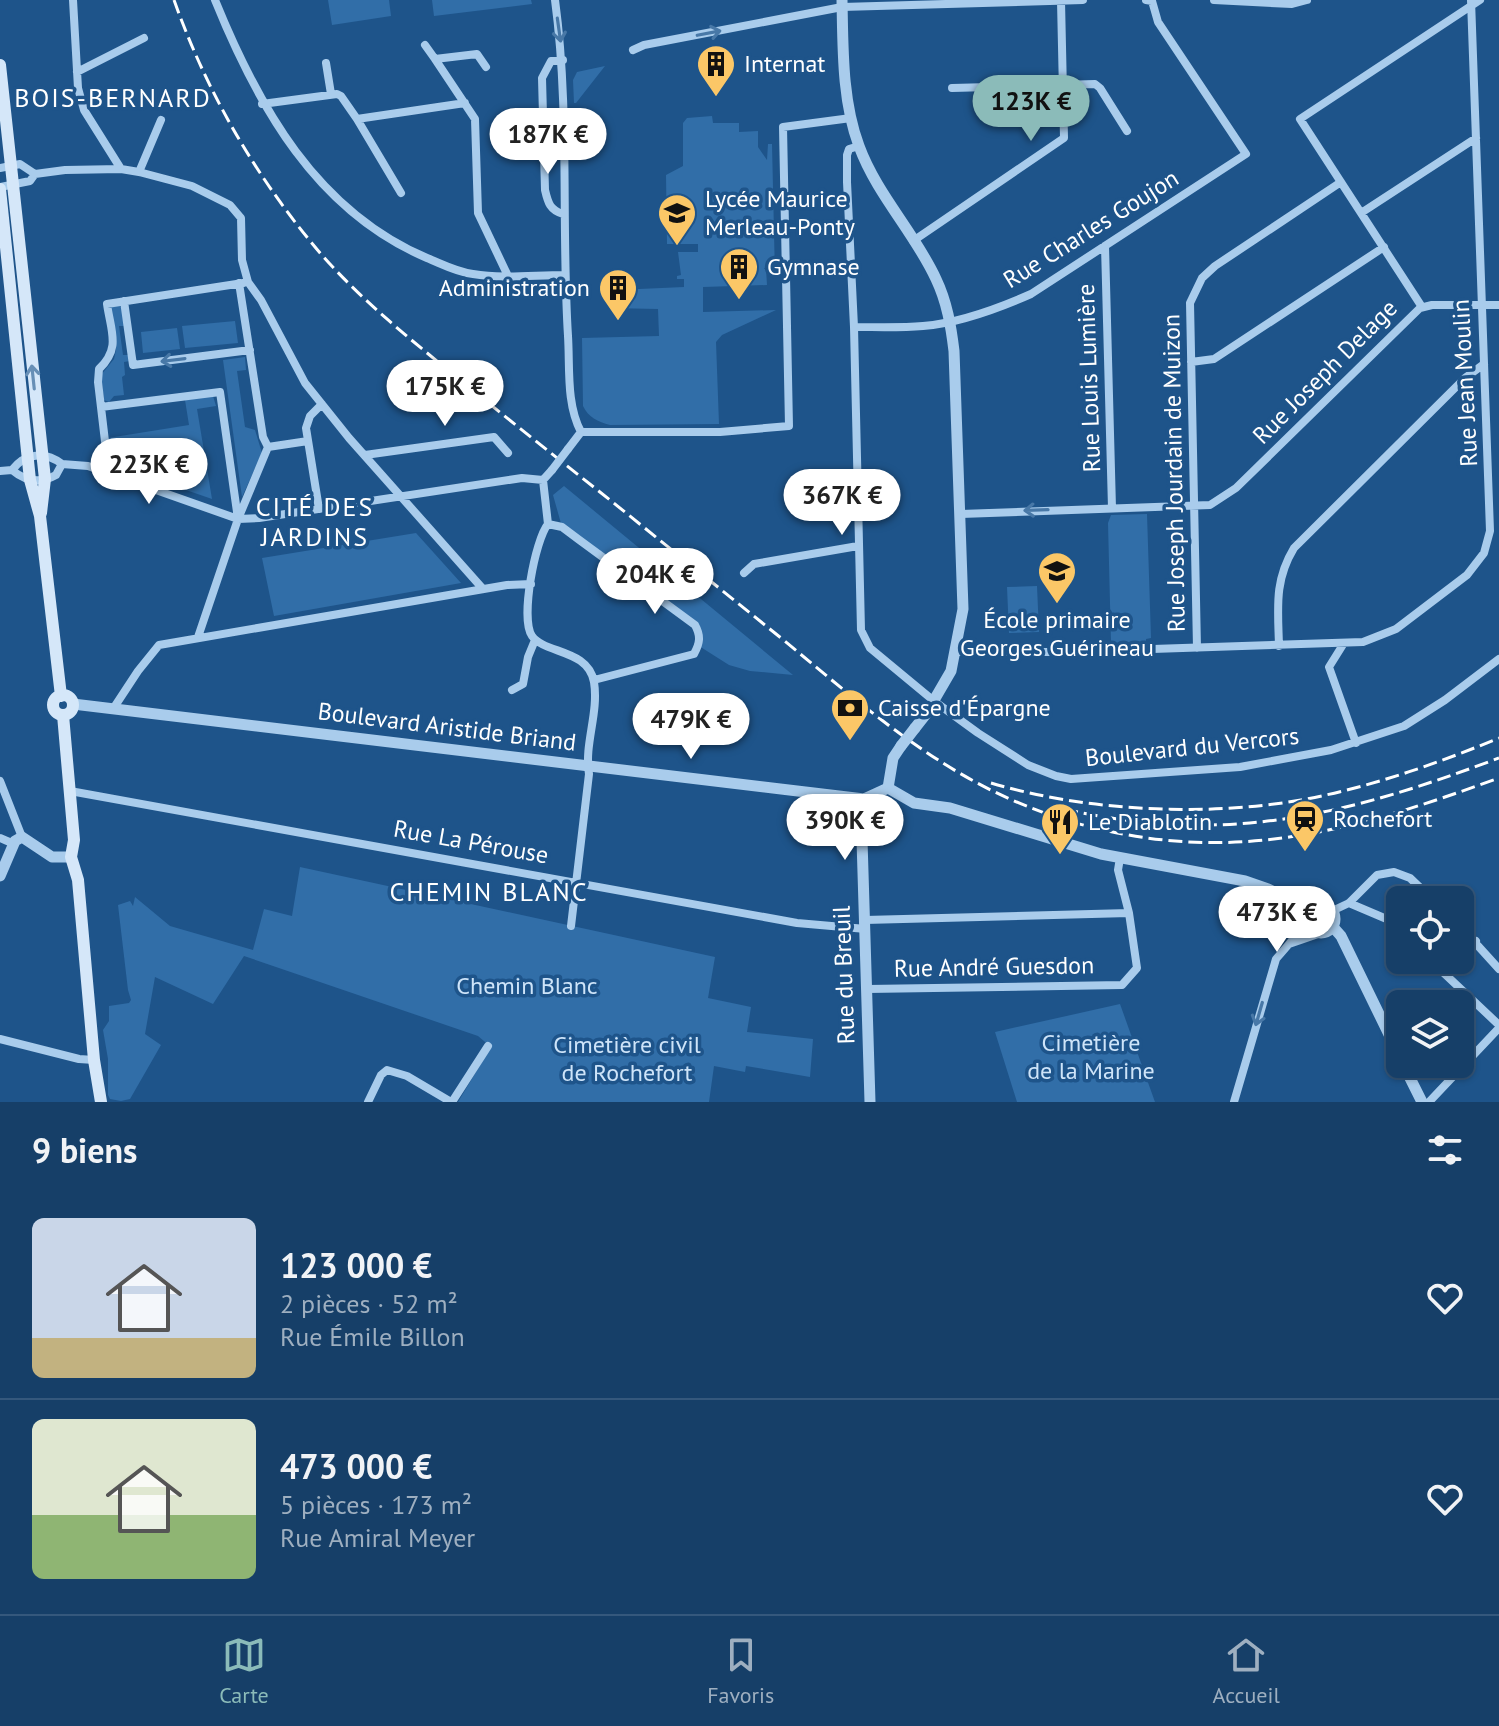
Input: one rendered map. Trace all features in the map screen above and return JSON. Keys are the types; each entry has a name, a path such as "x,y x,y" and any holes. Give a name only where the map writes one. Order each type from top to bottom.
{"main road":[{"path":"0,65 6,167 4,187 30,480 40,516 61,696"},
{"path":"4,187 45,479 40,516"},
{"path":"61,696 68,697 73,704 69,713 63,715 57,713 53,705 61,696"},
{"path":"63,715 74,840 71,857 78,880 94,1060 101,1102"}],"street":[{"path":"73,0 77,72 84,110 121,169"},
{"path":"215,0 237,55 262,104 299,158 342,201 382,233 414,253 458,271 508,276 564,275"},
{"path":"555,0 563,60 564,275 572,409 581,432"},
{"path":"633,50 644,45 842,4 1083,0"},
{"name":"Rue Charles Goujon","path":"854,327 922,326 950,322 1031,294 1246,154 1158,22 1151,0"},
{"path":"1214,0 1292,4 1307,0"},
{"path":"1422,307 1300,119 1471,3 1480,0"},
{"path":"913,241 1061,142 1065,134 1061,1"},
{"name":"Rue Jean Moulin","path":"956,652 1363,642 1385,636 1478,564 1488,540 1495,506 1481,305 1471,3"},
{"path":"842,4 846,90 859,146 875,180 935,276 950,322 954,351 963,609 951,671 934,701 893,758 888,788"},
{"path":"77,72 144,38"},
{"path":"425,45 476,123 480,222 508,276"},
{"path":"435,59 477,54 486,67"},
{"path":"563,60 551,61 542,78 545,190 548,203 554,211 563,214"},
{"path":"326,63 331,94"},
{"path":"952,88 1088,83 1100,88 1127,131"},
{"path":"262,104 331,94 341,96 401,193"},
{"path":"357,119 465,103"},
{"path":"581,432 720,432 789,426 783,127 851,118"},
{"path":"139,172 161,120"},
{"path":"1361,213 1476,138"},
{"name":"Boulevard du Vercors","path":"859,146 849,149 847,155 860,618 865,641 934,701 1028,765 1071,779 1255,765 1356,743 1404,726 1499,659"},
{"path":"6,167 20,164 35,174 65,170 121,169 139,172 192,186 230,205 241,218 250,350 262,431 268,447 238,519 198,637"},
{"path":"4,187 30,181 35,174"},
{"name":"Rue Joseph Jourdain de Muizon","path":"1197,648 1190,303 1202,278 1215,266 1341,182"},
{"name":"Rue Louis Lumière","path":"1105,246 1112,508"},
{"path":"1191,362 1214,359 1384,247"},
{"path":"109,475 99,369 111,358 113,347 107,304 244,282"},
{"path":"244,282 261,300 305,383 483,589"},
{"path":"124,301 133,365 250,350"},
{"name":"Rue Joseph Delage","path":"961,514 1210,505 1236,488 1422,307 1499,305"},
{"path":"1279,646 1278,585 1284,564 1294,548 1465,378 1484,364"},
{"path":"101,407 220,392 238,519"},
{"path":"319,509 306,428 310,416 322,404"},
{"path":"571,926 589,774 587,766 594,680 575,658 535,640 528,623 537,545 548,524 543,480 581,432"},
{"path":"365,455 494,437 508,453"},
{"path":"268,447 308,441"},
{"path":"12,470 19,460 28,456 52,456 62,464 88,466 238,519 522,478 543,480"},
{"path":"0,471 12,470 21,478 30,480 45,479 56,475 62,464"},
{"path":"548,524 562,527 695,625 700,633 699,646 694,654 594,680"},
{"path":"744,573 754,564 858,546"},
{"path":"113,709 159,645 483,589 531,584"},
{"path":"512,690 523,684 535,640"},
{"path":"1344,643 1329,667 1356,743"},
{"name":"Boulevard Aristide Briand","path":"73,704 864,799"},
{"path":"0,781 18,840 0,876"},
{"path":"864,799 888,788"},
{"path":"888,788 914,803 950,808 1120,858 1245,881 1268,889 1309,916 1312,930 1321,933"},
{"name":"Rue La Pérouse","path":"70,791 797,923 865,925 1129,913"},
{"name":"Rue du Breuil","path":"864,799 861,807 870,1102"},
{"path":"0,838 18,840 52,857 71,857"},
{"path":"1120,858 1118,870 1129,913"},
{"path":"1332,911 1349,903 1374,877 1394,872 1403,874 1417,886"},
{"path":"1349,903 1386,919"},
{"path":"1234,1102 1276,959 1320,905 1332,911 1335,919 1333,927 1289,944"},
{"name":"Rue André Guesdon","path":"867,989 1122,985 1137,968 1129,913"},
{"path":"1333,927 1341,936 1386,1028"},
{"path":"1476,941 1499,969"},
{"path":"1429,1102 1499,1026 1445,974"},
{"path":"0,1039 94,1060"},
{"path":"368,1102 381,1075 387,1070 407,1076 451,1102 488,1046"},
{"path":"1410,1078 1422,1102"}],"green space":[{"path":"328,0 389,0 391,16 332,25"},
{"path":"432,0 531,0 532,4 434,16"},
{"path":"605,66 574,103 573,80 577,72"},
{"path":"712,116 713,123 739,123 739,132 758,131 758,147 767,160 768,144 772,144 775,276 771,276 770,260 764,269 767,285 703,287 703,312 776,310 722,335 716,342 719,424 610,425 601,422 583,406 582,338 659,336 658,309 609,308 610,294 616,294 617,290 684,287 684,279 677,279 681,275 678,252 698,252 698,244 667,244 666,175 683,166 683,123 687,118"},
{"path":"119,305 125,326 119,326 123,355 128,355 130,361 124,362 124,395 114,396 109,402 104,400 101,375 114,359 116,350 111,307"},
{"path":"235,321 238,343 185,348 182,326"},
{"path":"177,328 180,349 143,353 141,332"},
{"path":"245,357 246,370 237,371 245,427 255,430 262,453 242,497 223,360"},
{"path":"213,396 216,406 197,409 212,499 128,470 124,475 113,470 108,438 189,425 185,400"},
{"path":"564,486 793,675 750,671 729,665 699,646 700,633 562,527 553,495"},
{"path":"1147,514 1151,638 1146,642 1111,643 1108,523 1111,515"},
{"path":"416,533 461,583 274,616 262,558"},
{"path":"1037,586 1039,632 1009,633 1007,587"},
{"name":"Chemin Blanc","path":"300,867 715,957 708,998 751,1007 747,1032 813,1039 810,1077 746,1066 745,1072 714,1066 709,1102 458,1102 491,1047 478,1036 244,956 213,1004 155,977 145,1034 161,1045 130,1099 110,1099 103,1030 109,1021 109,1006 131,1000 118,905 130,901 133,906 135,897 170,926 253,950 264,909 292,916"},
{"name":"Cimetière de la Marine","path":"1120,1004 1155,1102 1017,1102 995,1032"}],"railway":[{"path":"174,0 218,101 255,165 321,254 355,289 446,369 890,727 965,776 1005,797 1095,828 1149,838 1201,842 1251,841 1350,825 1499,778"},
{"path":"991,783 1066,800 1105,805 1186,809 1264,805 1326,795 1376,782 1499,738"},
{"path":"1064,809 1123,820 1179,825 1286,819 1390,795 1499,758"}],"place":[{"name":"Internat","path":"716,98"},
{"name":"Lycée Maurice Merleau-Ponty","path":"677,247"},
{"name":"Gymnase","path":"739,301"},
{"name":"Administration","path":"618,322"},
{"name":"École primaire Georges Guérineau","path":"1057,605"},
{"name":"Caisse d'Épargne","path":"850,742"},
{"name":"Rochefort","path":"1305,853"},
{"name":"Le Diablotin","path":"1060,856"}],"district":[{"name":"BOIS-BERNARD","path":"113,98"},
{"name":"CITÉ DES JARDINS","path":"315,522"},
{"name":"CHEMIN BLANC","path":"489,892"}],"park label":[{"name":"Cimetière civil de Rochefort","path":"627,1059"}]}
